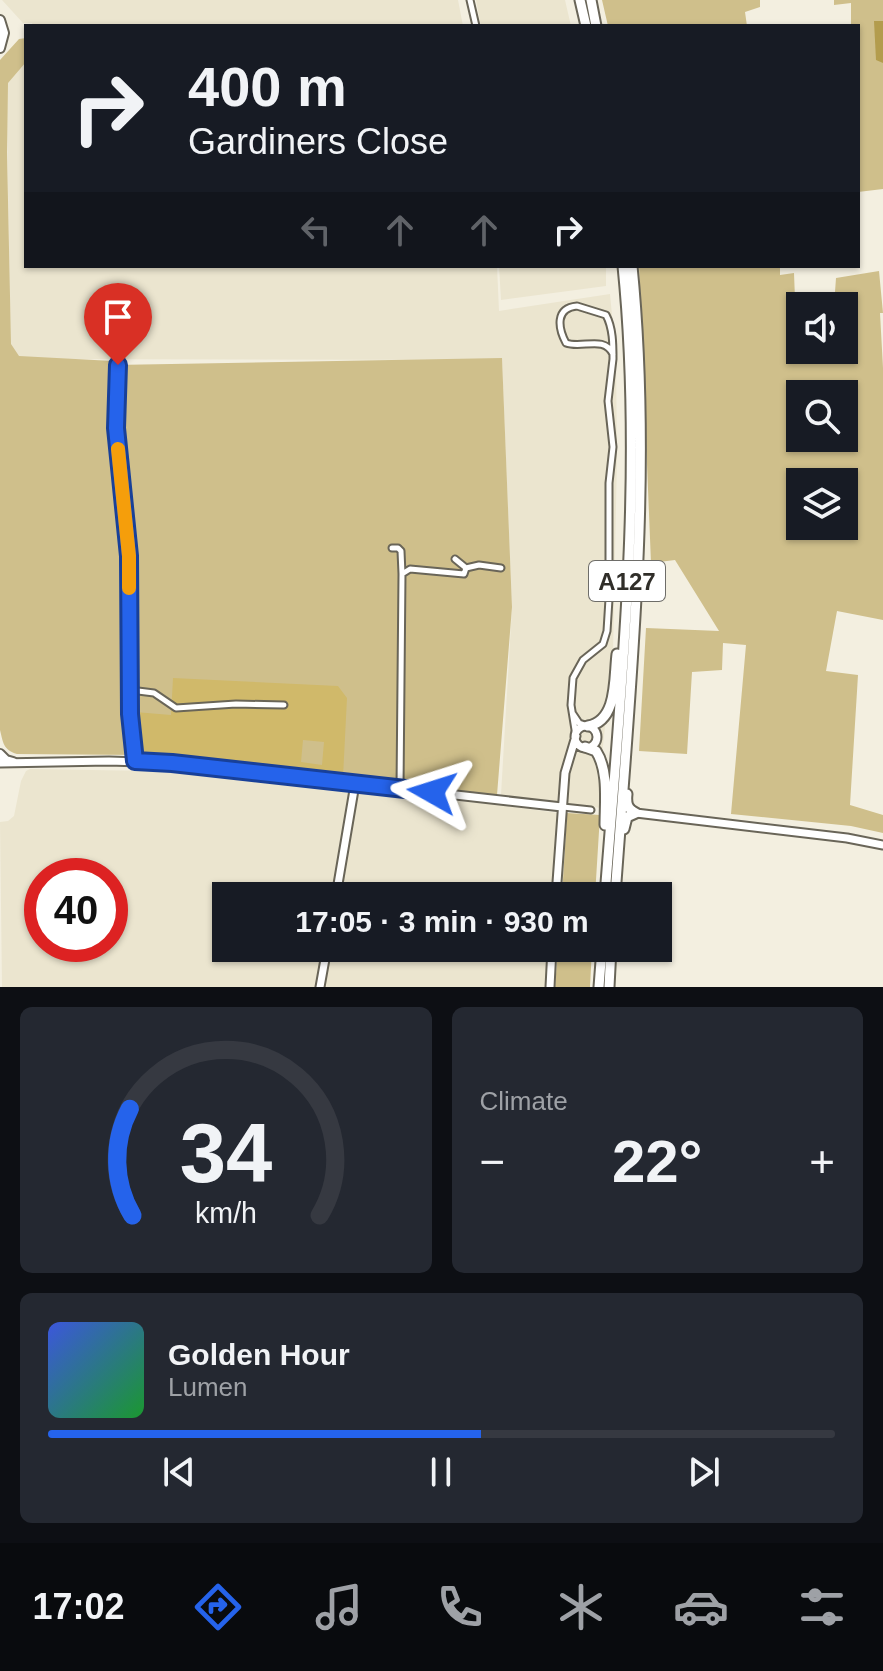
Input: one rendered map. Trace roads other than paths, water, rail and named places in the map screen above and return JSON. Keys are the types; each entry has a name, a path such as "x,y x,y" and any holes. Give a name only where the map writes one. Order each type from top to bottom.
{"highway":[{"path":"580,0 586,24"},
{"path":"591,0 596,24"},
{"name":"A127","path":"605,882 630,543 631,396 623,268"},
{"name":"A127","path":"617,882 639,562 639,363 632,268"},
{"name":"A127","path":"588,726 601,721 611,702 630,543"},
{"name":"A127","path":"629,705 627,802 629,809 636,813"},
{"name":"A127","path":"585,747 598,754 604,776 604,882"},
{"name":"A127","path":"618,882 625,822 636,813"},
{"path":"599,987 606,962"},
{"path":"606,962 609,987"}],"main road":[{"path":"0,20 4,33 0,48"},
{"path":"0,754 13,762"}],"street":[{"path":"470,0 476,24"},
{"path":"585,747 579,744 576,736 571,705 575,673 583,660 603,644 607,631 609,483 613,447 608,401 613,354 611,329 606,315 577,306 566,309 559,326 566,343 573,346 604,345 613,354"},
{"path":"118,365 116,428 129,556 130,690 135,761"},
{"path":"392,548 401,551 402,574 400,789"},
{"path":"455,559 466,568"},
{"path":"466,568 479,565 501,568"},
{"path":"402,574 410,569 464,574 466,568"},
{"path":"130,690 149,691 176,708 284,705"},
{"path":"568,761 576,750 595,743 597,738 596,732 576,719 571,705"},
{"path":"557,882 568,761 579,728 588,726"},
{"path":"0,763 172,763 591,810"},
{"path":"338,882 355,784"},
{"path":"636,813 883,845"},
{"path":"320,987 324,962"},
{"path":"550,987 551,962"}]}
